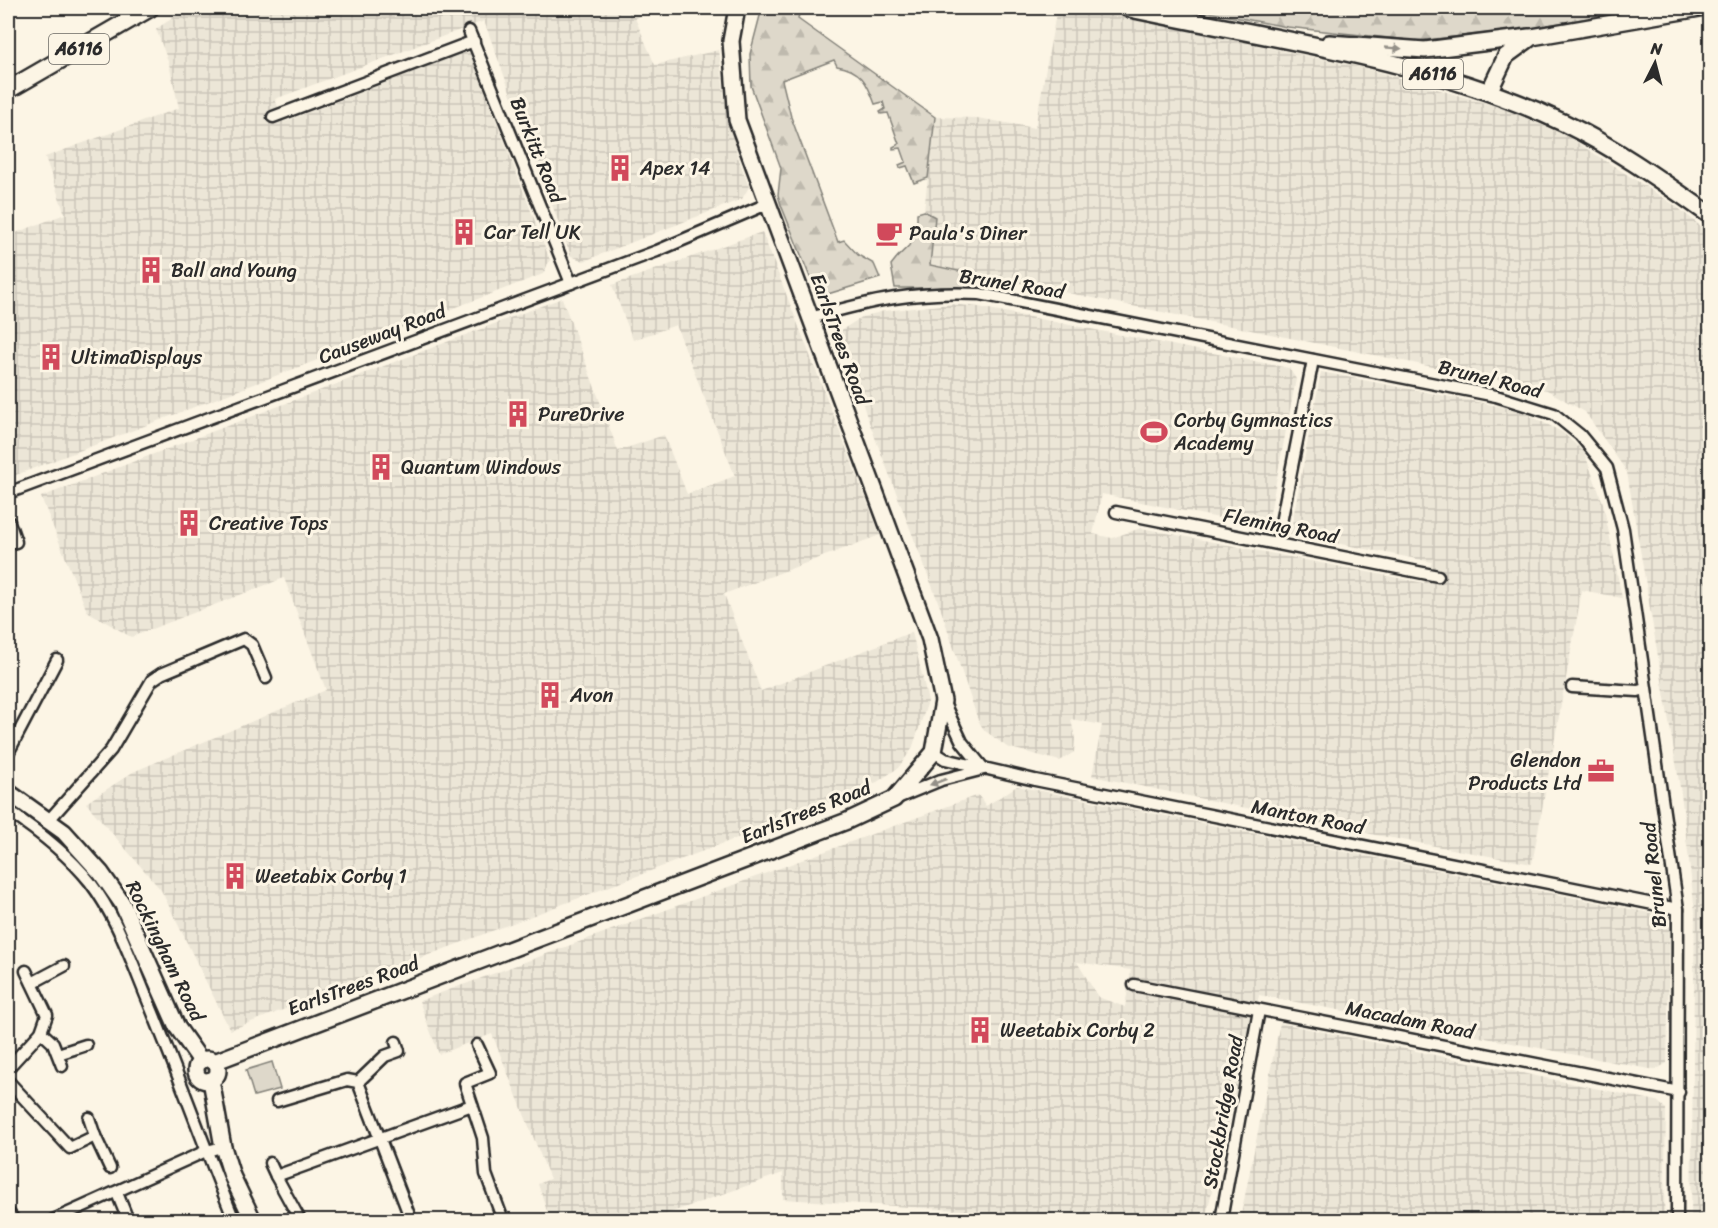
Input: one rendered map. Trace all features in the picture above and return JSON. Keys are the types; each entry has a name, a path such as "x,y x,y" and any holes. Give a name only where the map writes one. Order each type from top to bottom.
{"main road":[{"name":"A6116","path":"8,90 150,8"},
{"name":"A6116","path":"1128,8 1293,40 1410,67 1489,92 1564,123 1634,161 1710,215"}],"street":[{"name":"EarlsTrees Road","path":"208,1062 848,820 894,799 934,752 943,701 930,639 737,120 731,40 737,8"},
{"path":"1293,40 1425,50 1532,37 1700,8"},
{"name":"Burkitt Road","path":"273,117 472,36 571,283"},
{"path":"1489,92 1506,56 1532,37"},
{"name":"Causeway Road","path":"8,493 571,283 767,204"},
{"name":"Brunel Road","path":"810,318 892,296 936,292 980,294 1496,396 1554,414 1580,435 1607,468 1620,519 1678,909 1677,1221"},
{"path":"1277,543 1312,360"},
{"name":"Fleming Road","path":"1116,512 1438,576"},
{"path":"8,544 16,542 9,522"},
{"path":"49,820 111,750 152,680 161,674 244,639 252,645 266,678"},
{"path":"8,753 57,660"},
{"path":"1572,687 1638,691 1645,689"},
{"path":"894,799 941,780 984,769 962,742 943,701"},
{"name":"Manton Road","path":"934,752 945,759 984,769 1678,909"},
{"name":"Rockingham Road","path":"8,792 64,832 101,873 122,903 177,1027 208,1062"},
{"path":"8,811 30,825 66,856 90,882 120,932 234,1221"},
{"path":"32,983 64,966"},
{"path":"8,1068 41,1032 47,1015 26,971"},
{"name":"Macadam Road","path":"1134,985 1450,1045 1679,1092"},
{"name":"Stockbridge Road","path":"1221,1221 1259,1010"},
{"path":"41,1032 53,1043 62,1066"},
{"path":"58,1054 86,1045"},
{"path":"477,1045 490,1073 465,1083 483,1138 486,1174 503,1221"},
{"path":"358,1082 385,1056 399,1052"},
{"path":"208,1062 217,1073 211,1080 223,1147 232,1176 253,1221"},
{"path":"277,1101 347,1080 358,1082"},
{"path":"8,1081 70,1148 95,1136"},
{"path":"358,1082 411,1221"},
{"path":"276,1176 472,1105"},
{"path":"89,1118 110,1168"},
{"path":"53,1221 206,1151 223,1147"},
{"path":"270,1163 300,1221"},
{"path":"117,1192 128,1221"},
{"path":"8,1212 14,1221"}],"shaded area":[{"path":"188,8 662,8 635,18 655,65 719,50 725,100 737,154 749,187 742,199 584,261 571,256 484,21 275,99 284,122 463,53 470,53 550,260 543,274 8,478 8,236 65,214 45,157 179,108 169,64 156,29"},
{"path":"1057,8 1080,8 1364,68 1509,110 1570,138 1676,206 1710,234 1710,1220 1691,1220 1695,912 1681,793 1627,472 1585,412 1547,390 930,265 935,217 924,211 935,117 977,118 1035,128"},
{"path":"762,232 880,535 724,594 761,691 912,632 928,701 912,749 898,768 877,782 806,812 230,1030 161,890 86,803 133,772 326,690 284,578 131,637 87,611 41,497 562,298 618,451 664,435 687,494 735,476 676,325 633,340 612,285"},
{"path":"951,304 979,307 1289,368 1296,379 1269,518 1258,526 1102,494 1093,534 1112,538 1141,528 1424,583 1432,562 1290,534 1321,372 1519,410 1562,432 1584,452 1603,503 1622,598 1582,590 1532,864 1376,835 1092,776 1102,725 1071,719 1075,739 1074,752 1060,761 1007,747 984,730 978,720 939,604 866,414 840,331 862,317 884,311"},
{"path":"1017,786 1670,917 1667,1063 1655,1070 1259,995 1205,1220 1116,1220 783,1199 783,1173 649,1220 550,1220 538,1184 550,1179 492,1034 439,1054 419,1001 978,795 986,806","holes":["1077,962 1131,970 1125,1007 1098,997"]},
{"path":"1280,1023 1657,1101 1666,1109 1664,1220 1240,1220"}],"green space":[{"path":"762,8 800,8 798,19 935,117 928,178 914,183 907,166 900,168 899,165 906,162 901,148 893,149 899,144 888,113 881,114 880,112 885,109 883,102 875,104 866,83 857,74 837,66 834,60 782,80 791,117 838,242 844,240 858,255 874,264 880,278 818,297 781,205 778,195 781,168 751,86 750,54"},
{"path":"1187,8 1647,8 1525,29 1417,41 1287,27"},
{"path":"924,211 935,217 930,265 977,275 972,288 895,288 891,265 911,244 916,233 917,213"},
{"path":"272,1062 280,1089 254,1096 246,1070"}],"place":[{"name":"Apex 14","path":"620,168"},
{"name":"Car Tell UK","path":"464,232"},
{"name":"Paula's Diner","path":"889,233"},
{"name":"Ball and Young","path":"151,270"},
{"name":"UltimaDisplays","path":"51,357"},
{"name":"PureDrive","path":"518,414"},
{"name":"Corby Gymnastics Academy","path":"1154,432"},
{"name":"Quantum Windows","path":"381,467"},
{"name":"Creative Tops","path":"189,523"},
{"name":"Avon","path":"550,695"},
{"name":"Glendon Products Ltd","path":"1601,771"},
{"name":"Weetabix Corby 1","path":"235,876"},
{"name":"Weetabix Corby 2","path":"980,1030"}]}
